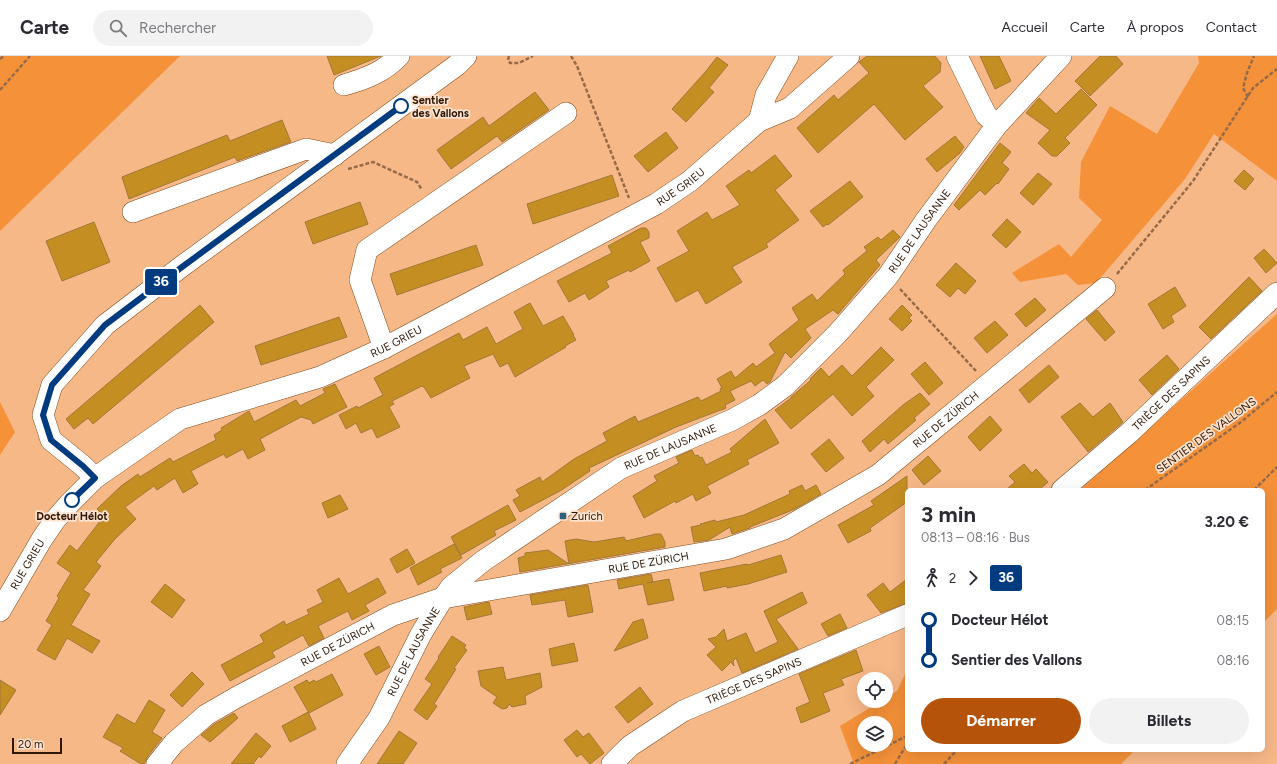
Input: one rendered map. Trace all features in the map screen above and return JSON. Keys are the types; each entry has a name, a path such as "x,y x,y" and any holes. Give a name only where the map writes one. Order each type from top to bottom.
{"street":[{"path":"344,86 368,78 392,64 399,56"},
{"path":"95,478 83,466 51,440 43,415 52,385 105,325 182,267 339,162 457,66 466,56"},
{"path":"759,121 766,95 788,56"},
{"name":"RUE GRIEU","path":"0,611 42,538 70,503 95,478 180,419 320,377 384,348 656,204 690,181 759,121 790,108 849,56"},
{"path":"957,56 986,116 997,125"},
{"name":"RUE DE LAUSANNE","path":"347,764 379,718 421,634 451,586 483,561 621,468 732,420 759,405 785,386 838,333 888,276 926,220 997,125 1061,56"},
{"path":"384,348 360,280 367,250 566,113"},
{"path":"134,212 306,149 339,162"},
{"name":"RUE DE ZÜRICH","path":"157,764 174,743 206,715 237,697 394,615 443,598 726,549 784,529 878,475 1105,288"},
{"name":"TRIÈGE DES SAPINS","path":"1064,488 1129,433 1277,293"},
{"name":"TRIÈGE DES SAPINS","path":"612,764 630,746 683,711 905,616"}],"path":[{"path":"0,59 4,56"},
{"path":"0,90 30,56"},
{"path":"509,56 508,60 510,63 519,62 533,56"},
{"path":"571,56 577,66 635,215"},
{"path":"1248,97 1244,88 1246,73 1254,56"},
{"path":"1105,288 1194,181 1253,88 1277,69"},
{"path":"339,162 373,162 417,182 432,205"},
{"path":"888,276 988,384"},
{"name":"SENTIER DES VALLONS","path":"1148,488 1241,422 1277,392"},
{"path":"1256,488 1277,467"},
{"path":"850,764 905,737"},
{"path":"895,764 905,747"},
{"path":"944,764 955,752"}],"shaded area":[{"path":"0,56 180,56 0,231"},
{"path":"1198,56 1277,56 1277,181 1214,134 1185,179 1096,283 1078,285 1066,274 1020,282 1012,273 1059,244 1071,257 1102,220 1079,198 1081,162 1110,106 1157,134 1199,63"},
{"path":"1277,314 1277,609 1265,621 1265,488 1082,488"},
{"path":"0,402 15,432 0,455"},
{"path":"905,674 905,752 1133,752 1121,764 854,764 840,726 870,708 893,708 893,694 897,691"}],"building":[{"path":"327,56 381,56 334,75"},
{"path":"867,56 935,56 941,63 940,72 923,86 943,107 905,140 874,104 818,153 797,128 834,95 838,100 869,73 859,62"},
{"path":"980,56 999,56 1011,81 995,89"},
{"path":"1100,56 1116,56 1123,64 1090,96 1075,81"},
{"path":"717,57 728,65 709,88 714,92 686,122 672,109"},
{"path":"1081,89 1097,105 1065,138 1070,143 1057,156 1052,156 1038,143 1050,130 1026,113 1039,98 1056,114"},
{"path":"535,92 549,110 502,142 497,136 451,169 437,150 483,117 489,126"},
{"path":"282,120 291,142 237,161 235,157 129,199 122,177 227,135 230,141"},
{"path":"666,132 678,148 648,172 634,156"},
{"path":"955,136 964,147 960,153 937,172 926,159"},
{"path":"1000,143 1011,152 1002,163 1009,169 998,184 997,183 985,195 980,190 959,210 954,205"},
{"path":"775,155 792,176 775,190 799,220 766,244 768,247 732,267 742,282 706,304 698,290 676,302 657,268 689,251 677,231 707,212 712,220 740,205 726,186 749,170 751,173"},
{"path":"1244,170 1254,179 1245,190 1234,181"},
{"path":"1038,173 1052,184 1033,205 1020,193"},
{"path":"612,175 619,196 533,224 527,204"},
{"path":"850,181 863,197 828,225 827,224 823,227 810,211"},
{"path":"360,202 368,224 313,244 305,222"},
{"path":"1007,219 1021,232 1006,248 992,235"},
{"path":"94,222 110,262 62,281 46,241"},
{"path":"641,228 646,228 649,232 649,238 640,242 650,261 630,272 629,270 606,281 609,287 589,300 585,293 569,302 557,281 612,253 608,246"},
{"path":"893,230 900,237 876,260 880,265 838,314 833,310 805,329 811,338 791,358 785,352 770,382 767,384 763,380 755,386 751,381 730,391 735,400 725,405 726,408 676,427 589,468 590,471 560,491 520,512 513,500 520,496 516,490 540,477 542,482 574,459 607,441 603,433 635,416 638,422 698,397 701,401 721,391 720,389 722,388 717,379 731,371 735,378 753,363 756,367 775,353 769,344 799,320 792,308 812,294 817,301 845,274 843,270 867,251 864,247 878,237 881,240"},
{"path":"476,245 483,265 397,295 390,274"},
{"path":"1264,249 1277,263 1266,273 1254,258"},
{"path":"956,263 976,281 965,294 958,288 950,297 936,285"},
{"path":"1249,277 1262,291 1211,339 1199,327"},
{"path":"1175,287 1186,306 1171,316 1174,322 1163,329 1148,304"},
{"path":"1035,298 1046,310 1026,327 1015,314"},
{"path":"530,303 543,326 563,316 576,340 515,377 508,363 500,367 493,354 464,366 470,378 431,398 422,386 392,401 394,404 389,407 400,427 377,438 372,428 361,433 356,423 346,429 339,415 357,406 358,408 383,395 374,378 459,333 463,340 487,327 496,344 523,329 514,312"},
{"path":"200,305 214,322 93,424 88,418 74,429 66,419"},
{"path":"902,305 912,315 909,318 912,321 902,331 889,319"},
{"path":"1097,310 1115,332 1105,341 1086,319"},
{"path":"339,317 347,337 261,365 255,346"},
{"path":"995,321 1008,335 987,353 974,338"},
{"path":"881,347 894,360 866,387 874,396 852,416 833,394 791,429 775,410 811,380 810,379 821,368 829,377 842,365 852,376"},
{"path":"1167,355 1179,369 1152,395 1139,380"},
{"path":"925,362 943,383 929,395 911,374"},
{"path":"1049,365 1059,377 1029,403 1019,390"},
{"path":"335,384 347,407 313,424 311,420 301,417 260,439 265,450 248,459 243,449 226,458 224,454 208,462 191,471 198,484 183,493 175,478 157,490 154,486 125,507 136,519 115,539 96,562 101,566 83,590 90,594 71,625 100,641 92,653 67,638 55,660 37,650 52,625 46,621 59,598 57,596 71,573 57,563 70,545 77,551 104,516 97,509 121,486 138,474 140,477 170,458 173,462 216,440 214,435 222,430 221,428 249,411 254,422 296,400 300,406 325,393 323,389"},
{"path":"920,393 930,404 914,418 916,420 888,444 884,439 870,452 862,441 903,405"},
{"path":"1080,403 1093,417 1110,403 1123,422 1088,452 1061,417"},
{"path":"990,416 1002,430 980,451 968,437"},
{"path":"765,419 779,443 747,460 749,464 707,486 711,493 696,501 693,494 676,503 675,501 644,518 633,496 657,481 654,476 679,463 676,457 692,450 695,456 698,455 700,458 702,457 706,465 732,452 730,449"},
{"path":"829,439 844,458 826,472 811,454"},
{"path":"928,456 941,471 924,485 912,470"},
{"path":"1024,464 1032,473 1036,469 1048,482 1041,488 1008,488 1015,482 1009,476"},
{"path":"907,476 905,503 870,528 871,531 848,543 838,525 874,505 871,501"},
{"path":"802,485 805,491 816,485 821,494 795,509 750,528 732,534 730,527 709,540 694,542 691,527 715,520 716,522 744,515 790,494 789,491"},
{"path":"340,495 348,509 328,518 322,503"},
{"path":"508,505 516,520 494,531 496,535 461,555 451,537"},
{"path":"661,534 665,542 665,547 569,564 565,541 576,539 594,542 624,537 626,541"},
{"path":"454,544 462,558 440,569 442,572 418,585 410,568"},
{"path":"407,549 415,563 397,573 390,559"},
{"path":"548,550 568,564 520,572 518,558 525,556 525,553"},
{"path":"781,555 787,572 748,584 727,588 727,586 704,591 700,573 748,565"},
{"path":"651,574 653,582 669,579 674,600 648,605 643,584 619,589 617,580"},
{"path":"339,578 348,594 378,578 386,593 365,605 369,611 352,620 348,611 318,626 324,638 309,646 303,635 272,652 275,657 230,681 221,665 264,642 260,635 284,621 286,625 309,614 307,610 323,602 317,590"},
{"path":"905,581 905,604 881,613 867,595 883,583 890,592"},
{"path":"165,584 185,600 172,618 151,602"},
{"path":"588,585 593,612 568,617 565,600 532,605 530,595"},
{"path":"802,592 807,603 776,619 798,649 742,673 736,658 733,661 734,666 731,662 722,671 707,655 716,647 708,639 716,637 724,629 727,641 746,633 755,653 778,642 764,611"},
{"path":"489,602 492,614 467,620 464,607"},
{"path":"840,614 847,628 828,636 821,624"},
{"path":"643,619 648,638 614,651 633,622"},
{"path":"452,636 466,645 464,648 467,650 454,668 456,669 434,704 437,706 427,720 414,710 432,684 425,679"},
{"path":"574,643 578,661 552,666 549,649"},
{"path":"379,646 390,667 376,675 364,654"},
{"path":"856,650 863,671 841,679 844,685 823,693 830,711 801,723 796,708 810,702 799,674"},
{"path":"503,667 506,680 540,673 542,687 525,696 526,704 512,707 509,704 507,708 502,709 493,703 497,697 481,686 478,671"},
{"path":"192,672 204,684 182,707 170,695"},
{"path":"332,674 343,695 309,713 294,687 307,680 309,683 314,680 316,682"},
{"path":"0,680 16,690 0,715"},
{"path":"640,687 653,704 628,723 615,707"},
{"path":"149,700 165,710 152,732 162,738 148,756 144,764 141,764 120,751 123,748 103,737 117,714 135,724"},
{"path":"308,712 316,729 290,742 282,726"},
{"path":"234,713 238,718 210,742 201,735 213,725"},
{"path":"577,730 583,737 589,733 604,753 590,764 581,754 577,757 564,740"},
{"path":"399,731 417,743 403,764 377,764"},
{"path":"256,733 271,746 261,758 259,756 253,764 231,764"}],"bus line":[{"name":"36","path":"72,500 95,478 83,466 51,440 43,415 52,385 105,325 401,106"}],"place":[{"name":"Sentier des Vallons","path":"401,106"},
{"name":"Docteur Hélot","path":"72,500"},
{"name":"Zurich","path":"563,516"}]}
